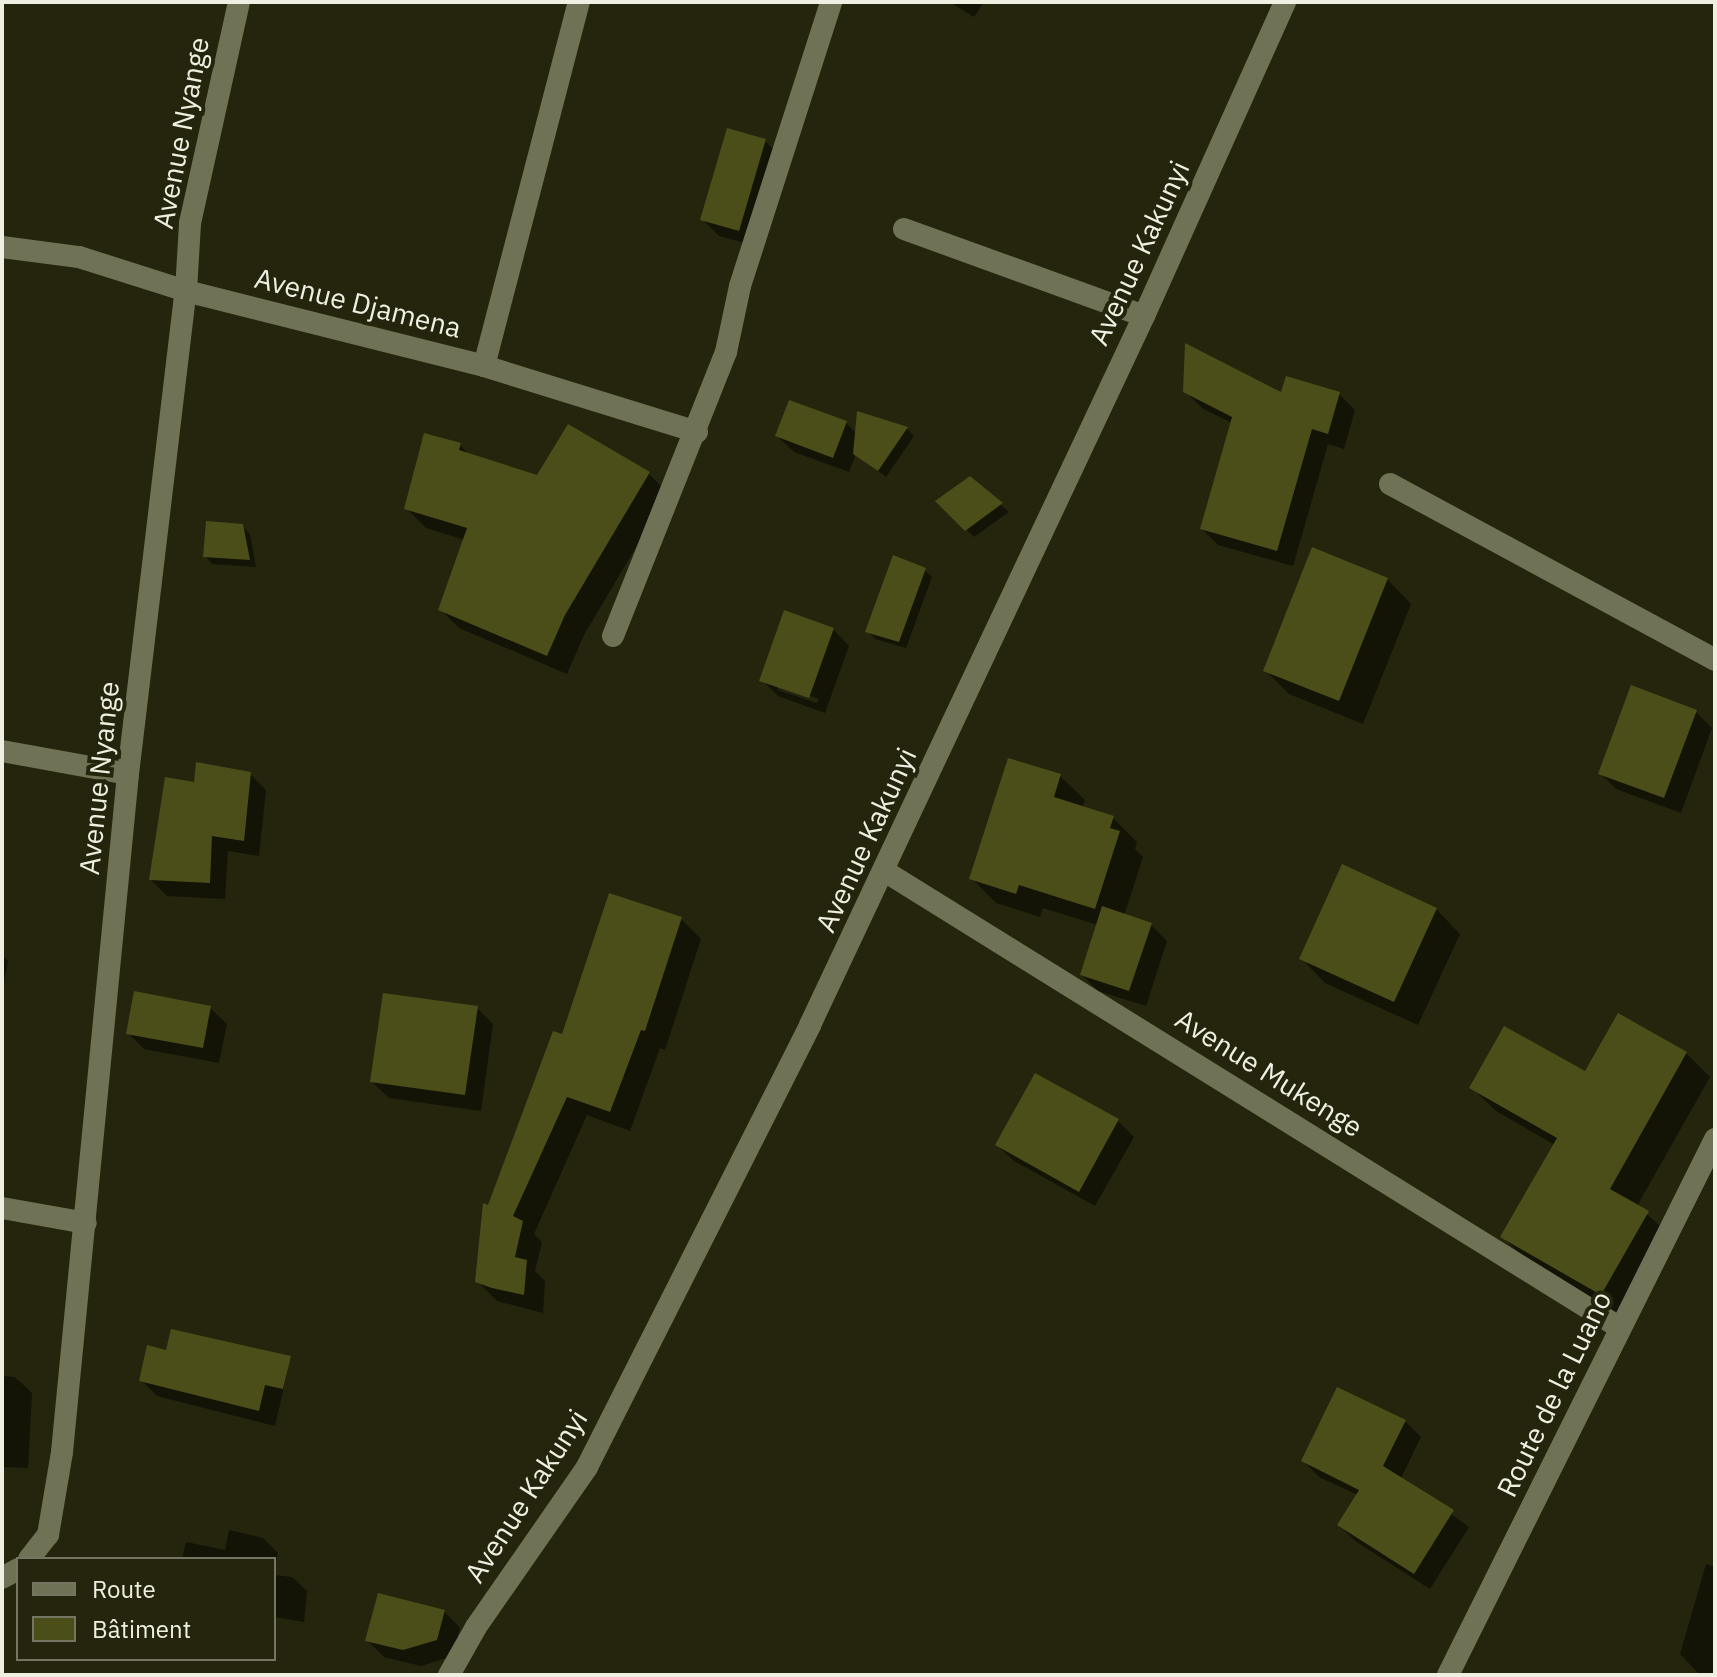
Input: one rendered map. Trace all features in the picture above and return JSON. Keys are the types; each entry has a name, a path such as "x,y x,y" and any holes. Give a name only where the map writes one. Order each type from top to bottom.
{"street":[{"name":"Avenue Nyange","path":"31,1557 48,1535 57,1494 128,774 186,291 190,223 239,2"},
{"path":"484,366 579,2"},
{"path":"613,636 697,432 726,352 740,286 831,2"},
{"name":"Avenue Kakunyi","path":"449,1675 476,1627 587,1467 886,872 1144,316 1285,2"},
{"path":"904,229 1144,316"},
{"name":"Avenue Djamena","path":"2,247 79,257 186,291 484,366 697,432"},
{"path":"1390,484 1715,660"},
{"path":"2,751 128,774"},
{"name":"Avenue Mukenge","path":"886,872 1620,1328"},
{"name":"Route de la Luano","path":"1448,1675 1715,1139"},
{"path":"2,1208 86,1223"}],"building":[{"path":"727,128 766,139 739,231 700,220"},
{"path":"1185,343 1281,392 1286,376 1340,392 1328,434 1312,429 1277,551 1200,529 1232,417 1183,392"},
{"path":"789,400 847,421 833,458 775,436"},
{"path":"857,411 908,427 878,471 853,454"},
{"path":"568,424 650,472 565,615 547,656 438,610 467,528 404,509 424,433 461,443 459,450 537,475"},
{"path":"970,476 1003,503 965,531 935,501"},
{"path":"206,521 243,524 250,560 203,557"},
{"path":"1312,547 1388,578 1339,701 1263,671"},
{"path":"893,555 926,568 899,642 865,632"},
{"path":"784,610 834,628 809,698 759,681"},
{"path":"1631,685 1697,710 1664,798 1598,774"},
{"path":"1008,758 1061,774 1054,797 1114,816 1110,828 1120,831 1095,909 1019,885 1016,894 969,879"},
{"path":"196,762 251,772 244,841 212,836 210,883 149,880 165,777 194,782"},
{"path":"1342,864 1437,908 1394,1002 1299,959"},
{"path":"609,893 682,917 645,1031 641,1030 610,1112 567,1097 513,1216 523,1221 515,1257 527,1260 524,1295 492,1288 475,1282 483,1203 488,1205 553,1031 562,1034"},
{"path":"1102,906 1152,923 1129,991 1080,975"},
{"path":"134,991 211,1006 203,1048 126,1034"},
{"path":"383,993 478,1006 465,1095 370,1082"},
{"path":"1618,1013 1687,1052 1610,1189 1649,1211 1601,1295 1500,1237 1557,1138 1469,1088 1504,1026 1585,1071"},
{"path":"1035,1073 1119,1119 1079,1192 995,1145"},
{"path":"171,1329 291,1356 283,1389 265,1385 259,1411 139,1381 147,1345 166,1350"},
{"path":"1337,1387 1406,1420 1383,1466 1454,1510 1414,1574 1337,1525 1359,1490 1301,1461"},
{"path":"378,1593 445,1610 437,1640 403,1650 365,1641"}]}
